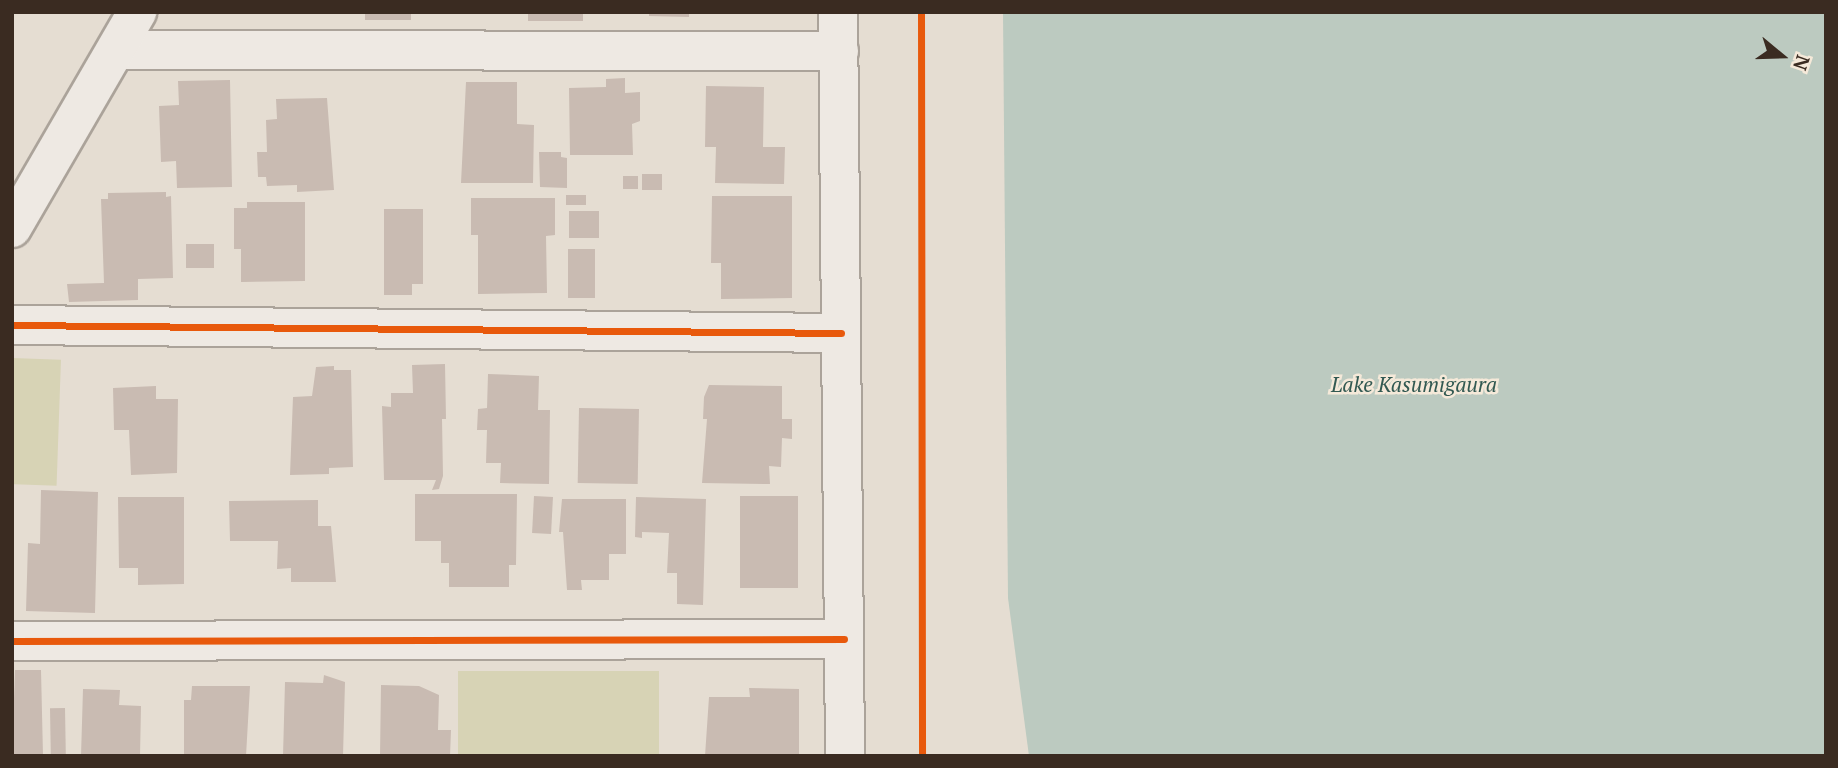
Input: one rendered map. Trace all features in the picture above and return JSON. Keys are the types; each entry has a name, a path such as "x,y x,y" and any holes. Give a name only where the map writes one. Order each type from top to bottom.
{"street":[{"path":"12,228 137,12"},
{"path":"838,12 845,756"},
{"path":"117,50 839,51"},
{"path":"12,325 841,332"},
{"path":"12,640 844,639"}],"shaded area":[{"path":"12,358 61,360 57,486 12,484"},
{"path":"458,671 659,671 659,756 458,756"}],"water":[{"name":"Lake Kasumigaura","path":"1003,12 1826,12 1826,756 1029,756 1008,598"}],"building":[{"path":"365,12 411,12 411,20 365,20"},
{"path":"528,12 583,12 583,21 528,21"},
{"path":"649,12 689,12 689,17 649,16"},
{"path":"625,78 625,93 640,92 640,121 632,124 633,155 570,155 569,88 606,87 606,79"},
{"path":"230,80 232,187 177,188 176,161 161,162 159,106 179,105 178,81"},
{"path":"466,82 517,82 517,124 534,125 533,183 461,183"},
{"path":"706,86 764,87 763,147 785,147 784,184 715,183 716,147 705,147"},
{"path":"327,98 334,190 297,192 297,185 267,186 266,177 258,177 257,152 267,152 266,120 277,119 276,99"},
{"path":"539,152 561,152 561,157 567,158 567,188 540,187"},
{"path":"642,174 662,174 662,190 642,190"},
{"path":"623,176 638,176 638,189 623,189"},
{"path":"166,192 166,197 171,196 173,278 138,279 138,300 69,302 67,284 104,283 101,199 108,199 108,193"},
{"path":"566,195 586,195 586,205 566,205"},
{"path":"712,196 792,196 792,298 721,299 721,263 711,263"},
{"path":"471,198 555,198 555,235 546,236 547,293 478,294 478,235 471,235"},
{"path":"247,202 305,202 305,281 241,282 241,249 234,249 234,208 247,208"},
{"path":"384,209 423,209 423,284 412,284 412,295 384,295"},
{"path":"569,211 599,211 599,238 569,238"},
{"path":"186,244 214,244 214,268 186,268"},
{"path":"568,249 595,249 595,298 568,298"},
{"path":"445,364 446,419 442,419 443,476 439,489 432,490 436,480 384,480 382,406 391,407 391,393 413,393 412,365"},
{"path":"334,366 334,370 351,370 353,467 329,468 329,474 290,475 293,397 312,396 316,367"},
{"path":"488,374 539,376 538,410 550,410 549,484 500,483 501,463 486,463 487,430 477,430 478,409 487,408"},
{"path":"709,385 782,386 782,419 792,419 792,439 782,438 781,467 769,466 770,484 702,483 707,419 703,419 704,397"},
{"path":"156,386 156,399 178,399 177,473 131,475 129,430 114,430 113,388"},
{"path":"579,408 639,409 638,484 578,483"},
{"path":"41,490 98,492 95,613 26,611 28,543 40,544"},
{"path":"415,494 517,494 516,565 509,565 509,587 449,587 449,563 441,563 441,541 415,541"},
{"path":"534,496 553,497 551,534 532,533"},
{"path":"740,496 798,496 798,588 740,588"},
{"path":"118,497 184,497 184,584 138,585 138,568 119,568"},
{"path":"636,497 706,499 703,605 677,604 677,573 667,573 669,533 642,532 642,538 635,537"},
{"path":"562,499 626,499 626,554 609,554 609,580 581,580 582,590 567,590 563,532 559,532"},
{"path":"318,500 318,526 331,526 336,582 291,582 291,568 277,569 278,541 230,541 229,501"},
{"path":"15,670 41,670 43,756 12,756"},
{"path":"324,675 345,682 343,756 283,756 285,682 323,683"},
{"path":"381,685 419,686 439,695 438,730 451,730 450,756 380,756"},
{"path":"192,686 250,686 246,756 184,756 184,700 191,700"},
{"path":"749,688 799,689 799,756 705,756 709,697 750,697"},
{"path":"83,689 120,690 119,705 141,706 140,756 81,756"},
{"path":"50,708 65,708 66,756 51,756"}],"cycle path":[{"path":"921,12 922,756"},
{"path":"12,325 841,333"},
{"path":"12,641 844,639"}]}
